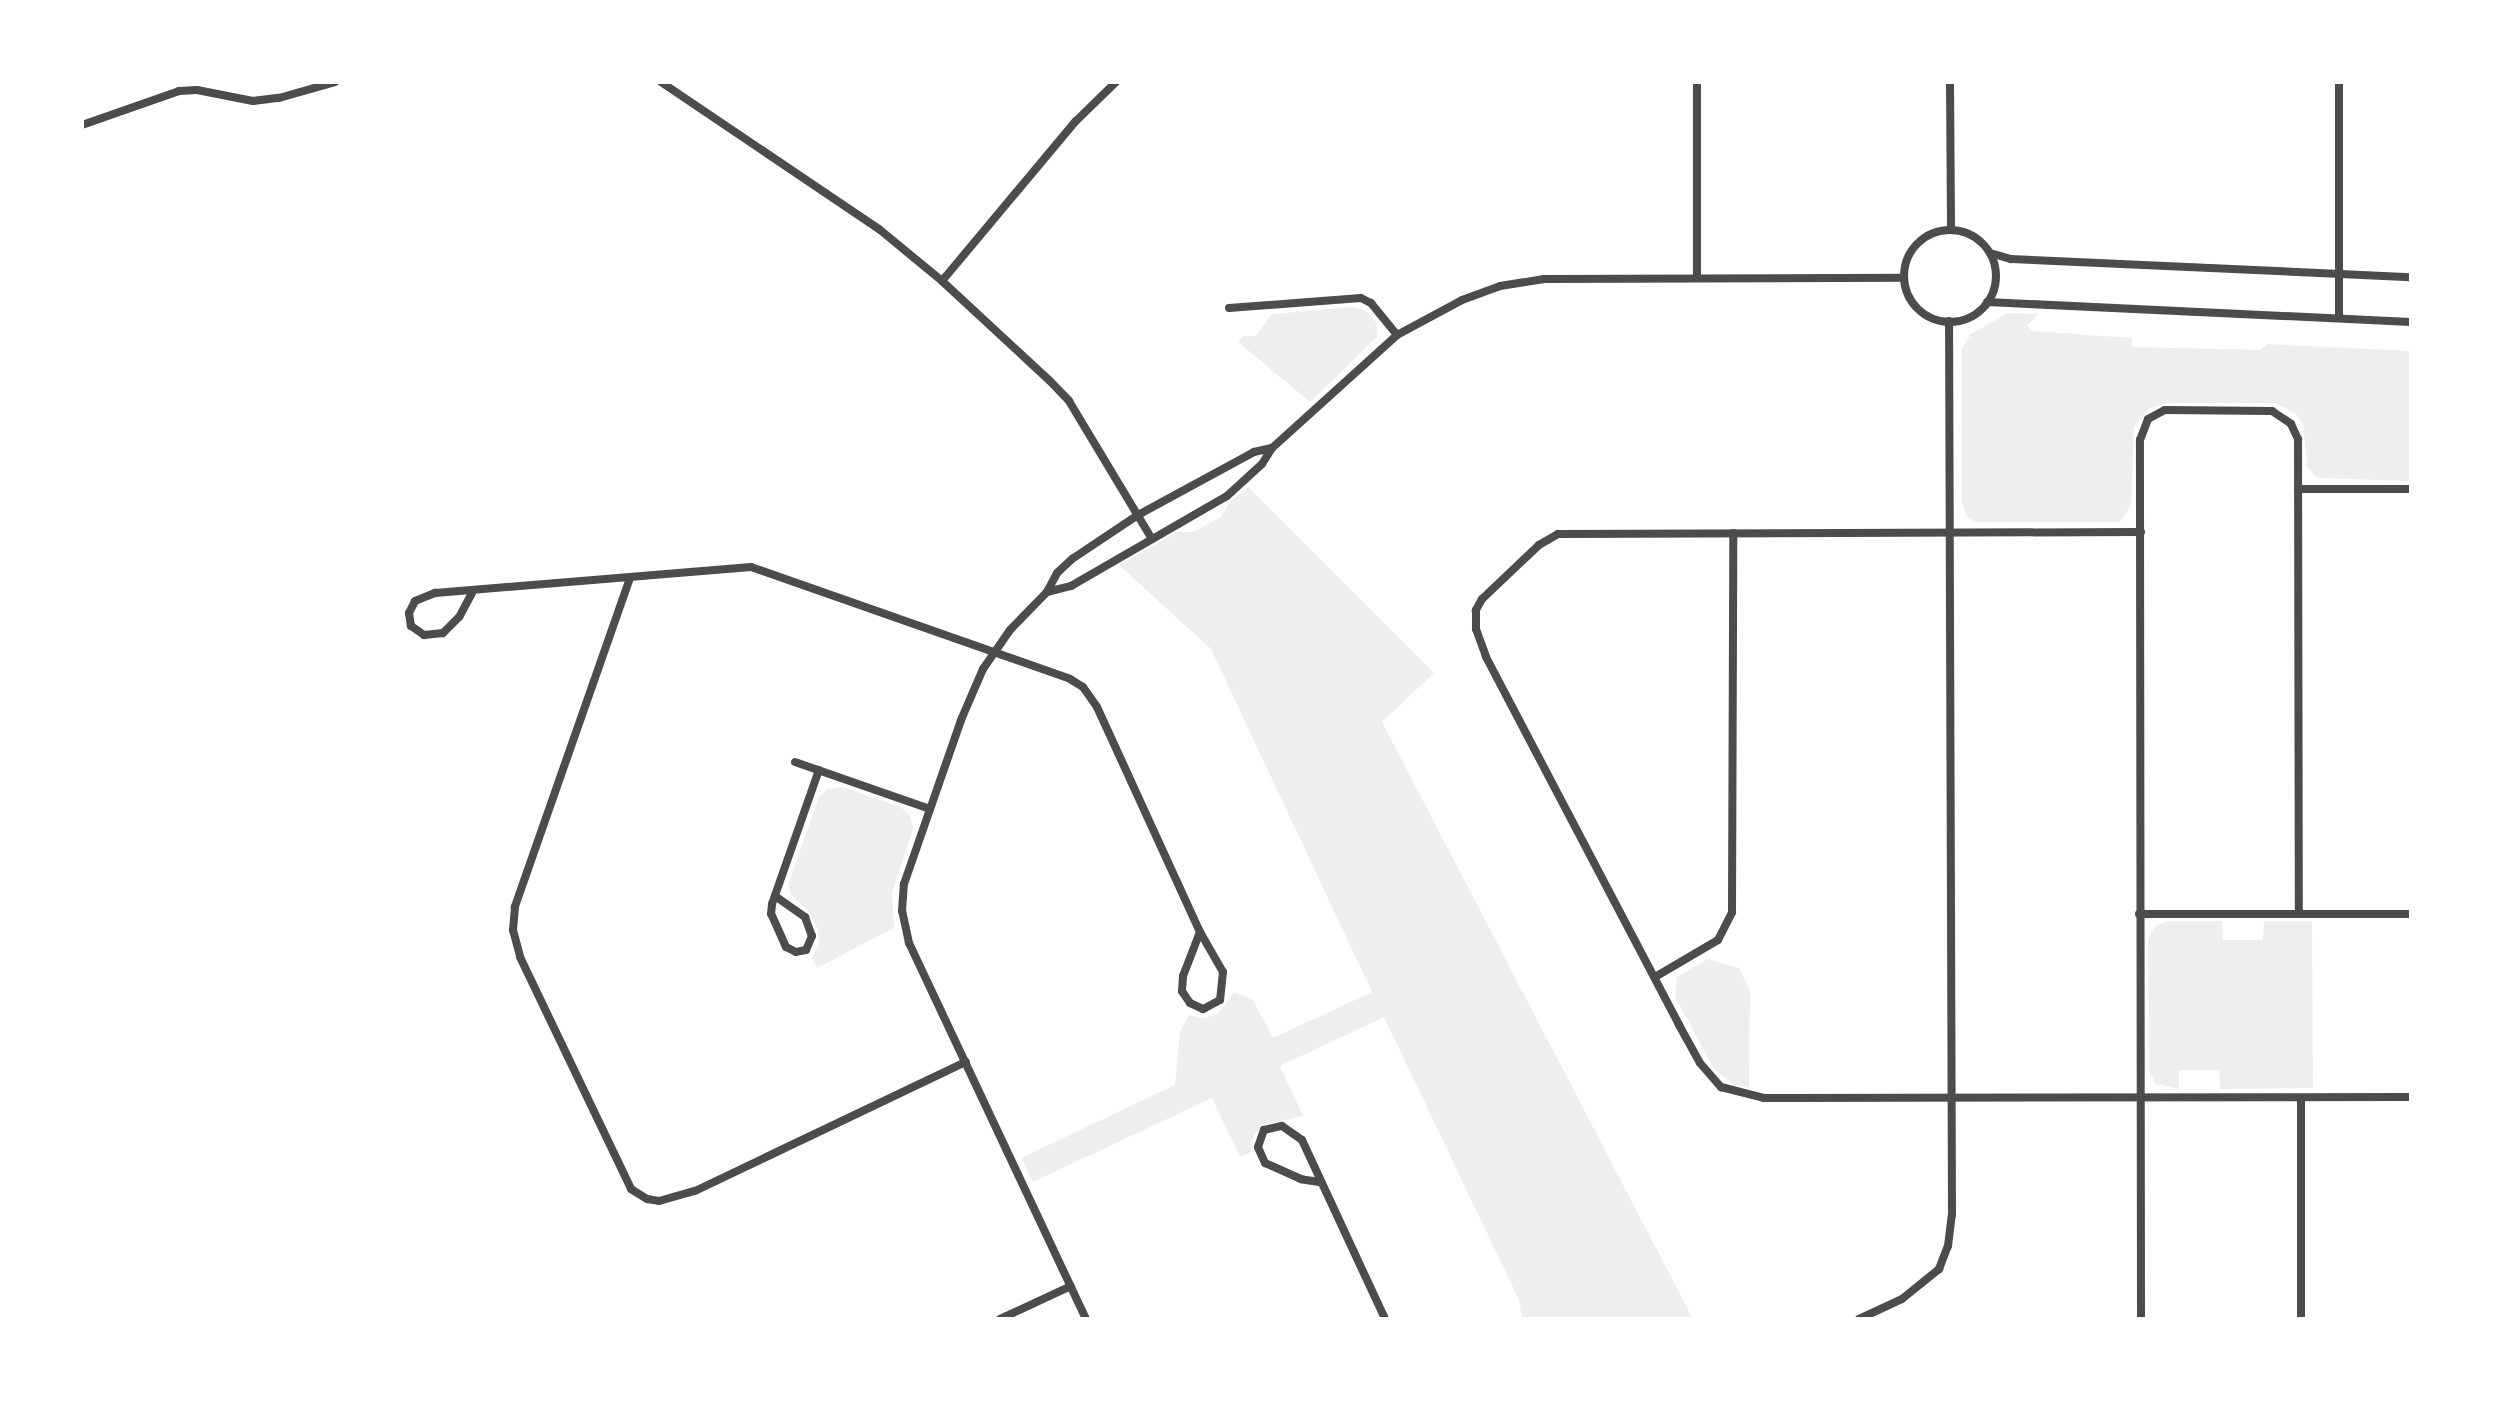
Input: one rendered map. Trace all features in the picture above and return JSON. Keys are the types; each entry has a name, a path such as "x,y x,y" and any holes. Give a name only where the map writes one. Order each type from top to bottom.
{"street":[{"path":"82,125 179,91 197,90 253,101 279,98 335,82"},
{"path":"661,82 879,229 942,281 1069,401 1152,539"},
{"path":"942,281 1076,121 1116,82"},
{"path":"1697,82 1697,277"},
{"path":"1950,82 1951,230"},
{"path":"2339,82 2339,318"},
{"path":"1990,253 1996,278 1987,302 1971,316 1938,320 1918,309 1904,278 1913,248 1930,235 1951,230 1973,236 1990,253 2011,259 2411,277"},
{"path":"1047,592 1071,586 1227,496 1262,464 1272,448 1397,335 1462,300 1500,286 1544,279 1904,278"},
{"path":"1229,308 1361,298 1371,303 1397,335"},
{"path":"1987,302 2411,322"},
{"path":"1859,1319 1902,1299 1939,1269 1948,1246 1952,1215 1949,321"},
{"path":"2141,1319 2141,432 2148,419 2165,410 2265,410 2279,414 2291,424 2298,439 2299,914"},
{"path":"1086,1319 903,922 904,884 966,706 992,652 1047,592 1057,573 1072,559 1138,515 1254,452 1272,448"},
{"path":"2298,489 2411,489"},
{"path":"2141,532 1558,534 1539,545 1495,584 1476,610 1476,629 1486,657 1700,1063 1710,1077 1733,1092 1764,1098 2411,1097"},
{"path":"1655,977 1718,940 1732,912 1733,533"},
{"path":"472,593 459,617 443,633 424,635 411,626 410,608 422,596 742,567 761,569 1070,679 1083,687 1097,707 1224,978 1220,1000 1203,1009 1190,1003 1182,991 1183,976 1200,932"},
{"path":"630,578 515,907 513,930 520,957 631,1189 647,1199 659,1201 695,1191 966,1062"},
{"path":"795,762 930,809"},
{"path":"775,896 805,917 812,936 806,950 791,951 778,936 771,914 775,896 819,770"},
{"path":"2139,914 2411,914"},
{"path":"2301,1099 2301,1319"},
{"path":"1319,1182 1301,1179 1265,1163 1258,1147 1264,1130 1282,1126 1297,1133 1385,1319"},
{"path":"1000,1319 1071,1286"}],"shaded area":[{"path":"1353,307 1367,312 1376,322 1378,336 1310,402 1238,342 1243,336 1256,336 1272,314"},
{"path":"2008,313 2038,314 2027,326 2033,331 2132,338 2132,347 2260,350 2267,344 2411,351 2411,481 2317,478 2307,466 2303,425 2295,413 2275,403 2168,403 2150,408 2134,427 2131,506 2120,522 1976,522 1967,517 1962,503 1962,348 1971,334"},
{"path":"1248,487 1434,673 1382,722 1693,1319 1522,1319 1519,1300 1384,1017 1280,1066 1303,1116 1263,1125 1253,1137 1250,1153 1240,1157 1212,1098 1033,1182 1021,1158 1175,1085 1180,1032 1189,1015 1204,1018 1218,1014 1234,992 1253,1000 1273,1038 1372,992 1211,649 1119,565 1177,532 1193,532 1221,517 1230,501"},
{"path":"841,787 901,807 910,816 913,829 892,893 894,928 817,968 812,957 819,945 818,930 809,912 791,895 788,885 819,797 828,789"},
{"path":"2168,921 2222,921 2223,940 2263,940 2264,921 2312,921 2313,1088 2220,1089 2219,1070 2179,1070 2179,1089 2156,1084 2149,1072 2148,940 2155,926"},
{"path":"1708,959 1739,968 1750,991 1749,1088 1733,1084 1714,1069 1675,997 1677,977"}]}
